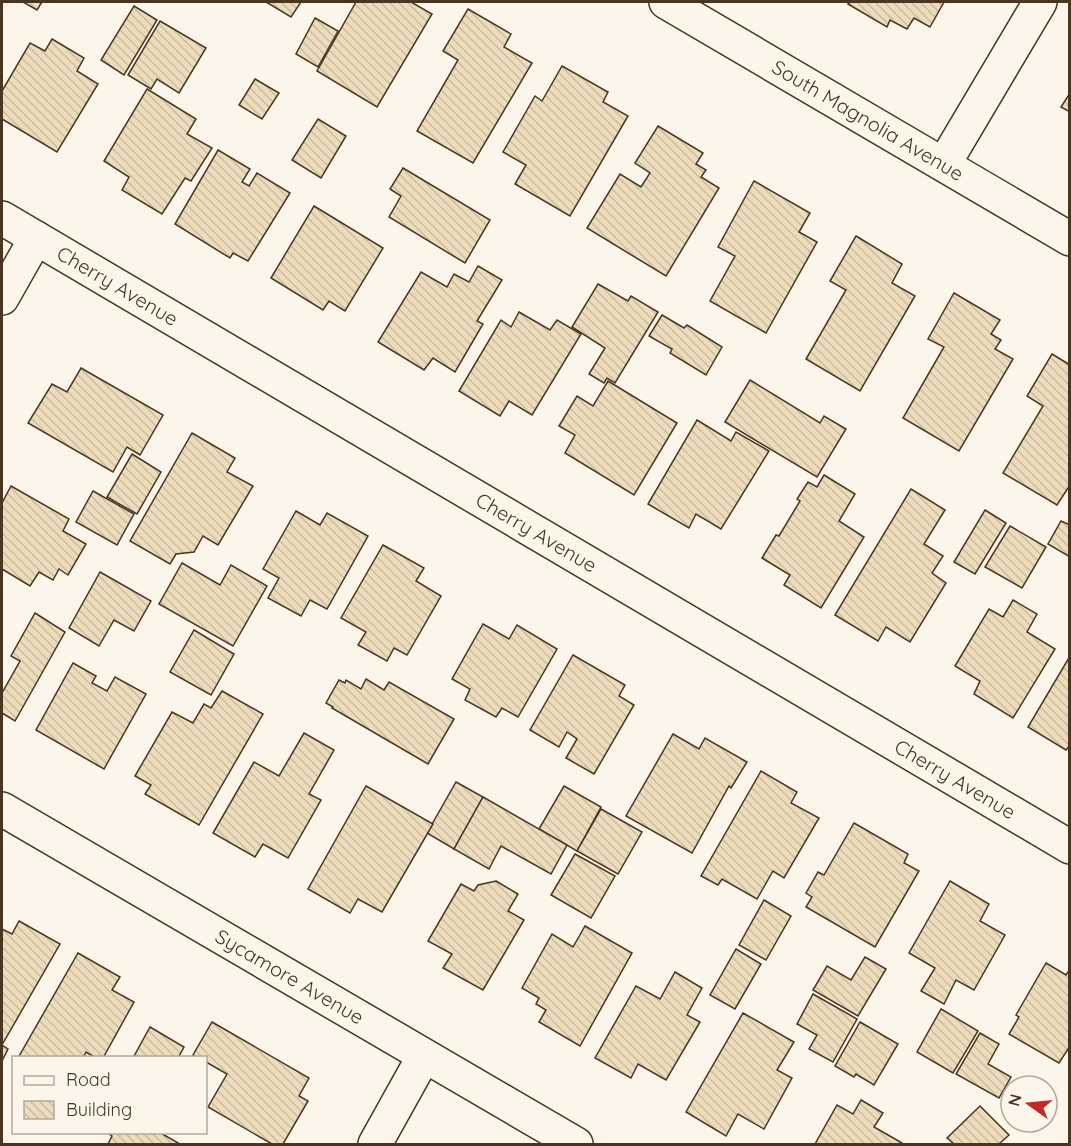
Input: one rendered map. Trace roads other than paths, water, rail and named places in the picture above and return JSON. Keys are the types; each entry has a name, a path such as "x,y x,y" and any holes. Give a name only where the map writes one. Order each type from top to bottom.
{"street":[{"name":"South Magnolia Avenue","path":"666,2 1070,239"},
{"path":"944,164 1041,2"},
{"name":"Cherry Avenue","path":"2,218 1070,847"},
{"path":"2,298 36,238"},
{"name":"Sycamore Avenue","path":"2,809 576,1144"},
{"path":"375,1144 424,1056"}]}
